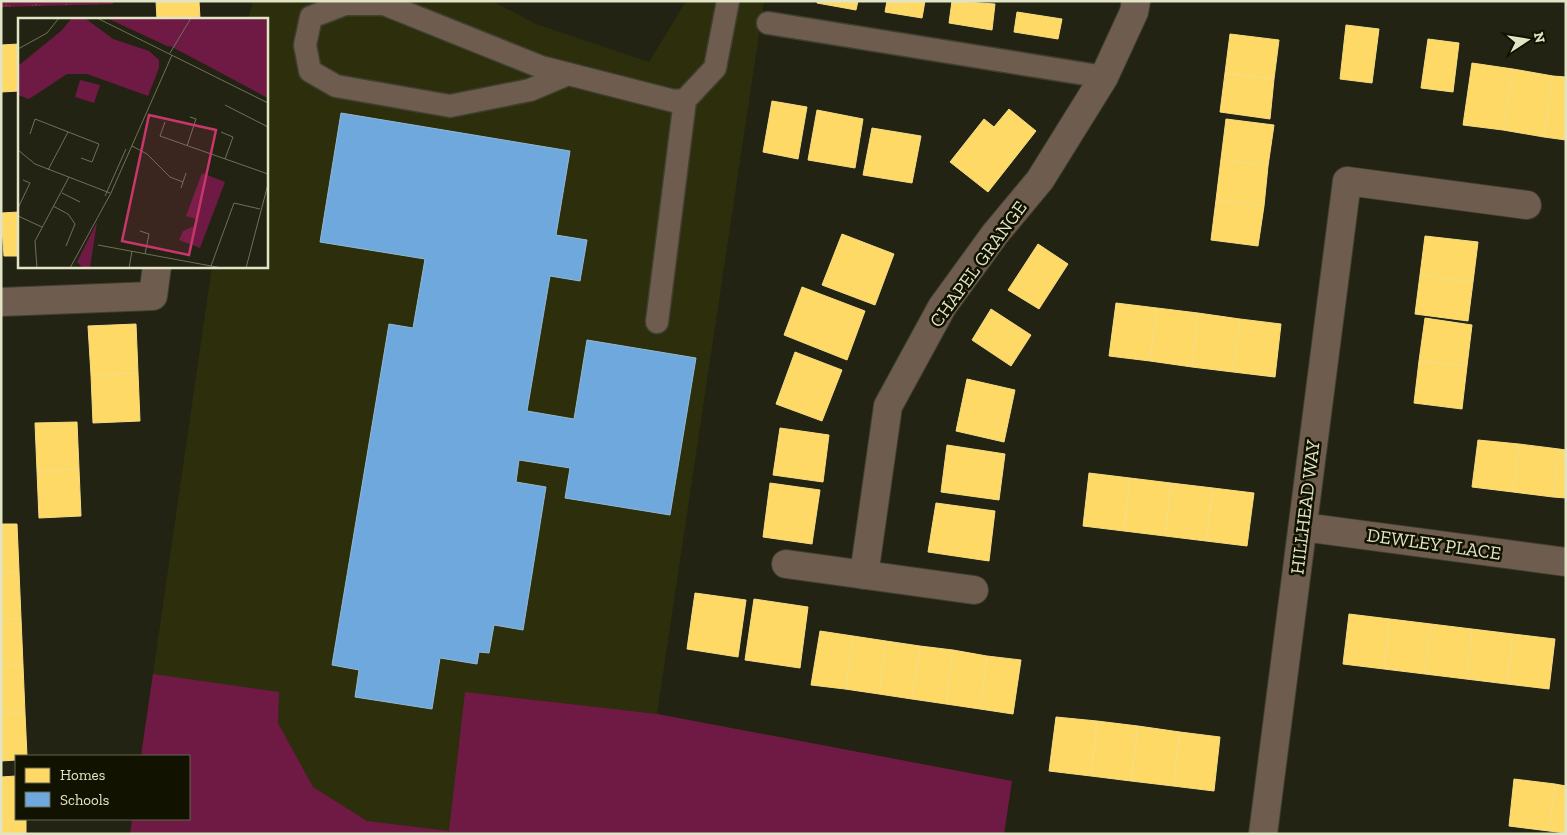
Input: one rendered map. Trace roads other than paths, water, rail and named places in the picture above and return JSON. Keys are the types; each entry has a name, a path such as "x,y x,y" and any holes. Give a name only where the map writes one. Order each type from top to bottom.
{"street":[{"name":"CHAPEL GRANGE","path":"864,575 888,406 942,307 995,234 1040,180 1104,77 1134,12 1136,1"},
{"name":"HILLHEAD WAY","path":"1263,834 1348,181 1527,205"},
{"path":"1,302 152,296 157,268"},
{"name":"DEWLEY PLACE","path":"1303,527 1566,562"},
{"path":"786,564 974,590"}],"lane":[{"path":"657,322 685,100 715,68 728,1"},
{"path":"568,74 530,90 450,106 336,86 310,71 305,45 311,18 345,4 384,4 541,67 674,101 685,100"},
{"path":"768,23 1104,77"}]}
